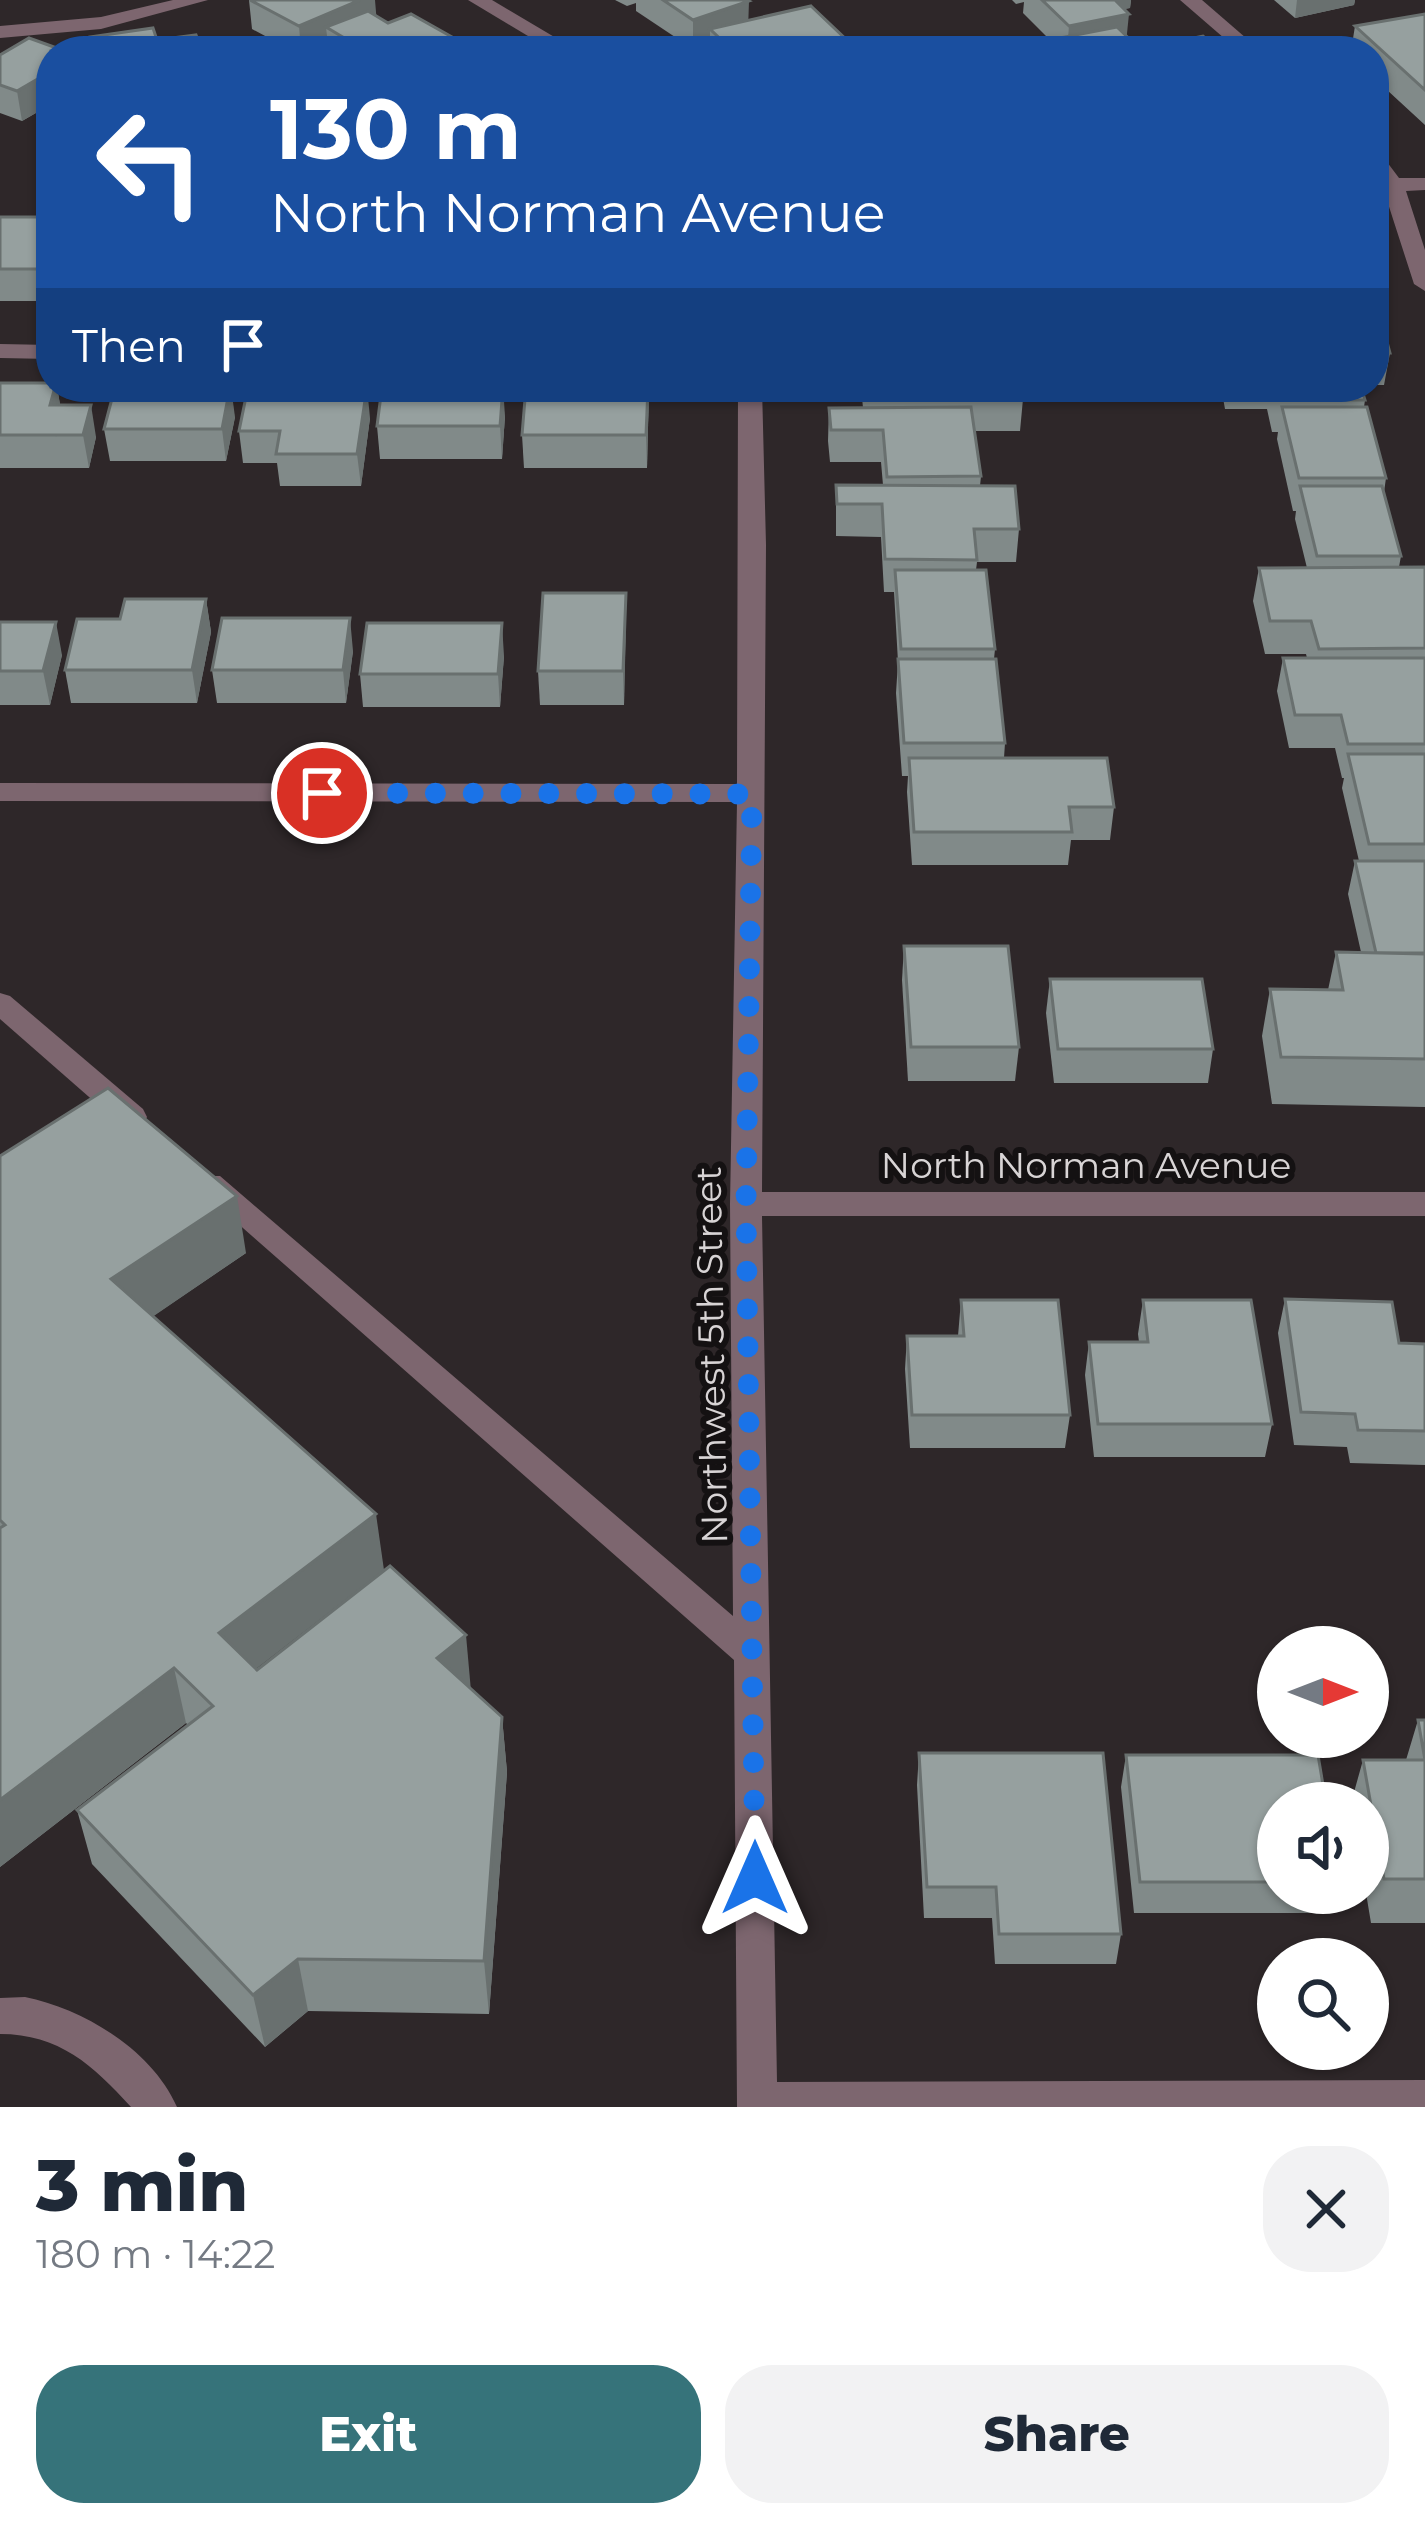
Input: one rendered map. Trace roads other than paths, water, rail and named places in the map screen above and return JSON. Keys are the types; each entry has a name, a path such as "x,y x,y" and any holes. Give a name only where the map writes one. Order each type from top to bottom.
{"street":[{"path":"0,32 100,23 198,0"},
{"path":"478,0 542,36"},
{"path":"1190,0 1233,36"},
{"path":"1389,179 1425,284"},
{"path":"1393,185 1425,184"},
{"path":"0,351 36,352"},
{"name":"Northwest 5th Street","path":"750,402 752,794 746,1204 757,2104"},
{"path":"0,792 752,794"},
{"path":"0,1003 754,1656"},
{"name":"North Norman Avenue","path":"746,1204 1425,1204"},
{"path":"0,2015 61,2021 115,2060 157,2107"},
{"path":"757,2104 1425,2099"}]}
